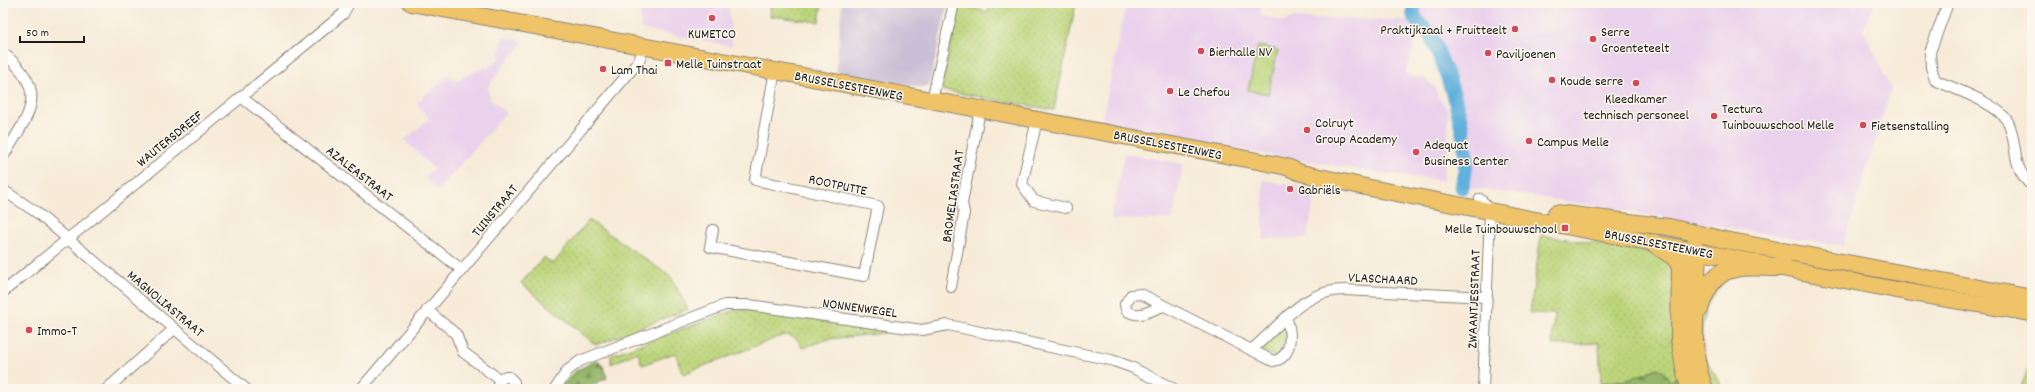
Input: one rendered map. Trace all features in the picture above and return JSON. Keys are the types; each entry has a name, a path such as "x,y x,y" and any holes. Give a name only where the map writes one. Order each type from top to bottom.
{"highway":[{"path":"1654,243 1675,257 1681,266"},
{"path":"1691,389 1686,373 1680,338 1681,266 1693,248"},
{"path":"1693,248 1693,327 1696,366 1704,389"},
{"path":"1693,327 1704,293 1711,282 1722,272 1738,266 1749,265 1784,267"}],"main road":[{"name":"BRUSSELSESTEENWEG","path":"411,3 1287,167 1310,175 1491,205 1669,227 1725,240 2032,298"},
{"name":"BRUSSELSESTEENWEG","path":"1491,205 1654,243 1693,248 1907,292 2032,313"},
{"path":"1669,227 1693,248 1704,240 1725,240"},
{"path":"2005,308 2018,306 2032,309"}],"street":[{"name":"WAUTERSDREEF","path":"3,292 343,14 349,3"},
{"path":"932,100 954,3"},
{"path":"1948,3 1930,52 1931,67 1935,80 1994,107 2009,122 2019,170 2032,186"},
{"name":"TUINSTRAAT","path":"361,389 639,61 644,46"},
{"path":"3,54 23,76 30,87 32,98 27,116 3,157"},
{"name":"ROOTPUTTE","path":"713,230 710,247 864,276 878,206 755,180 775,71"},
{"name":"AZALEASTRAAT","path":"241,97 462,270"},
{"name":"BROMELIASTRAAT","path":"951,287 964,213 962,203 980,110"},
{"path":"1037,120 1022,184 1034,201 1066,208"},
{"name":"MAGNOLIASTRAAT","path":"3,190 36,212 246,389"},
{"name":"ZWAANTJESSTRAAT","path":"1483,389 1491,205"},
{"path":"1907,292 1910,275"},
{"name":"VLASCHAARD","path":"1251,350 1298,305 1315,295 1328,291 1344,290 1487,297"},
{"name":"NONNENWEGEL","path":"555,389 567,370 580,361 725,305 749,305 922,330 948,325 1111,360 1131,367 1174,389"},
{"path":"1163,306 1251,350 1265,359 1273,361 1284,357 1288,349 1291,329 1286,318"},
{"path":"427,310 456,334 463,352 500,384 503,377 509,378 514,382 513,389"},
{"path":"107,389 174,329"}],"shaded area":[{"path":"640,3 729,3 732,46 641,29"},
{"path":"842,3 948,3 929,86 922,87 849,75 836,71"},
{"path":"1126,3 1262,3 1260,15 1284,22 1292,18 1408,20 1417,24 1413,49 1405,74 1413,77 1422,77 1435,87 1438,96 1448,110 1448,149 1443,174 1446,181 1381,173 1253,152 1102,120"},
{"name":"Tectura Tuinbouwschool Melle","path":"1414,3 1874,3 1863,29 1891,89 1843,246 1526,195 1462,187 1465,161 1458,112 1445,69 1433,39 1427,30 1415,22 1412,12"},
{"path":"503,37 524,42 500,70 488,87 490,99 506,113 438,190 425,178 433,168 404,140 429,119 416,103 449,75 455,81 485,67 487,69 499,59"},
{"path":"1124,153 1183,164 1173,219 1112,220 1112,207 1114,206"},
{"path":"1263,180 1316,190 1307,238 1263,239"}],"green space":[{"path":"771,3 822,3 819,22 770,16"},
{"path":"990,3 1076,3 1054,110 941,90 959,5 988,12"},
{"path":"1258,46 1278,50 1268,94 1248,90"},
{"path":"589,220 671,277 688,309 596,345 521,283 544,257 553,264"},
{"path":"1541,235 1660,254 1666,259 1671,268 1674,279 1679,375 1671,383 1663,371 1658,368 1628,380 1601,383 1599,343 1552,345 1554,314 1530,313"},
{"path":"1728,280 1720,286 1714,294 1705,314 1703,325 1702,336 1705,356 1723,389 1712,389 1707,375 1700,328 1708,292"},
{"path":"735,310 751,310 885,329 885,333 829,339 802,348 796,338 784,335 683,374 675,353 642,365 638,352 611,364 611,355"},
{"path":"1283,326 1287,329 1283,352 1276,358 1263,351 1264,345"},
{"path":"597,360 603,366 607,378 584,389 559,389 574,372"},
{"path":"2032,360 2032,389 2020,389"},
{"path":"1658,368 1663,371 1671,382 1679,375 1684,389 1599,389 1601,383 1628,380"}],"waterway":[{"path":"1414,3 1414,16 1419,24 1427,31 1433,41 1450,83 1462,127 1466,157 1462,187"}],"place":[{"name":"KUMETCO","path":"712,18"},
{"name":"Praktijkzaal + Fruitteelt","path":"1515,29"},
{"name":"Serre Groenteteelt","path":"1593,39"},
{"name":"Bierhalle NV","path":"1201,51"},
{"name":"Paviljoenen","path":"1488,53"},
{"name":"Melle Tuinstraat","path":"668,63"},
{"name":"Lam Thai","path":"603,69"},
{"name":"Koude serre","path":"1552,80"},
{"name":"Kleedkamer technisch personeel","path":"1636,83"},
{"name":"Le Chefou","path":"1170,91"},
{"name":"Tectura Tuinbouwschool Melle","path":"1714,116"},
{"name":"Fietsenstalling","path":"1863,125"},
{"name":"Colruyt Group Academy","path":"1307,130"},
{"name":"Campus Melle","path":"1529,141"},
{"name":"Adequat Business Center","path":"1416,152"},
{"name":"Gabriëls","path":"1290,189"},
{"name":"Melle Tuinbouwschool","path":"1565,228"},
{"name":"Immo-T","path":"29,330"}]}
